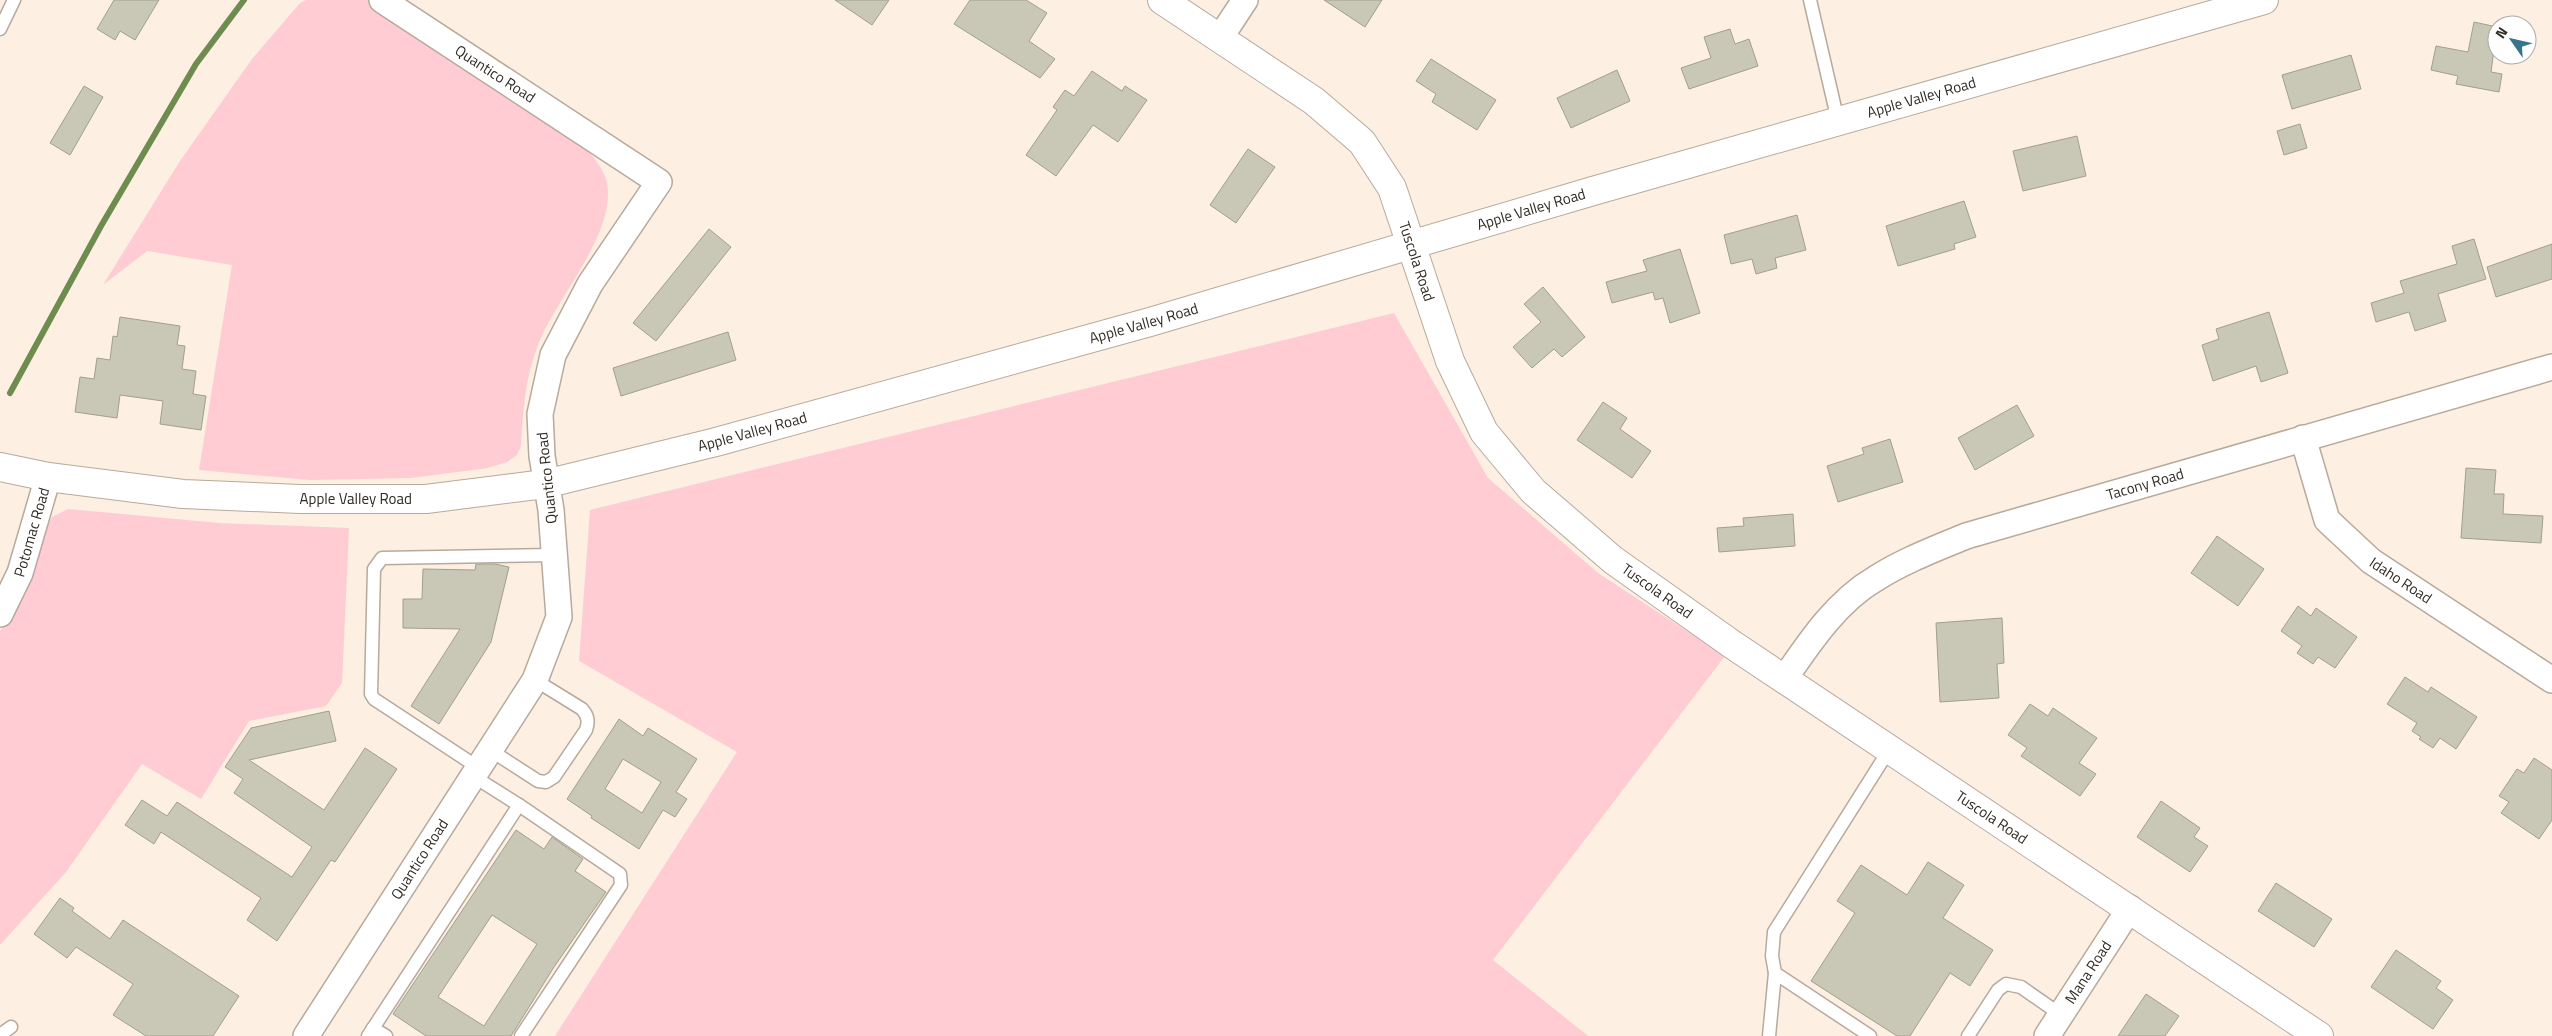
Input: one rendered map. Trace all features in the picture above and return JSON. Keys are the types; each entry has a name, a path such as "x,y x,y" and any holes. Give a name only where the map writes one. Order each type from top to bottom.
{"main road":[{"name":"Tuscola Road","path":"1162,0 1314,101 1362,142 1392,188 1450,361 1484,432 1533,491 1613,560 1734,645 2319,1036"},
{"name":"Apple Valley Road","path":"0,467 48,477 183,494 300,500 426,498 545,484 716,442 1150,322 1411,243 2264,0"}],"street":[{"name":"Quantico Road","path":"312,1034 535,680 559,617 551,510 545,484 540,414 553,355 590,284 659,182 382,0"},
{"path":"1220,38 1245,0"},
{"name":"Tacony Road","path":"1784,678 1822,628 1846,602 1874,579 1966,536 2552,367"},
{"name":"Idaho Road","path":"2303,438 2327,520 2371,561 2552,680"},
{"name":"Potomac Road","path":"0,614 20,573 48,477"},
{"name":"Mana Road","path":"2048,1036 2130,908"}],"lane":[{"path":"0,29 14,0"},
{"path":"1810,0 1838,121"},
{"path":"521,1036 621,885 622,879 620,874 519,806 481,765 374,699 372,694 374,569 382,558 554,555"},
{"path":"481,765 546,782 554,777 586,730 589,723 582,709 535,680"},
{"path":"1769,1036 1775,973 1772,956 1774,932 1889,750"},
{"path":"386,1036 370,1032 519,806"},
{"path":"1775,973 1870,1036"},
{"path":"1968,1036 1998,990 2006,984 2021,987 2061,1015"},
{"path":"0,1035 11,1027"}],"shaded area":[{"path":"306,0 369,0 585,147 597,162 606,179 608,199 604,220 584,263 538,345 527,382 521,446 517,455 507,462 488,468 411,478 310,480 199,470 232,265 147,251 103,285 180,161 252,59 300,3"},
{"path":"1394,313 1488,478 1598,573 1725,656 1493,960 1588,1036 555,1036 737,752 579,661 590,510"},
{"path":"68,509 219,523 349,528 342,683 326,706 249,721 201,799 142,764 66,872 0,945 0,631 15,608 37,563 47,526 52,517"}],"building":[{"path":"114,0 159,0 135,40 120,31 115,40 97,29"},
{"path":"835,0 889,0 872,25"},
{"path":"970,0 1026,0 1047,13 1029,41 1055,59 1040,78 954,24"},
{"path":"1324,0 1382,0 1365,27"},
{"path":"2474,22 2487,25 2487,65 2492,65 2491,72 2502,74 2499,92 2456,84 2458,76 2431,70 2436,46 2468,52"},
{"path":"1730,29 1735,44 1749,39 1758,66 1689,89 1681,68 1711,58 1704,37"},
{"path":"2351,55 2361,89 2292,109 2282,75"},
{"path":"1431,59 1496,100 1477,130 1432,102 1436,94 1416,81"},
{"path":"1617,70 1630,101 1571,128 1557,98"},
{"path":"1092,71 1122,91 1125,86 1147,100 1118,142 1093,125 1056,176 1026,155 1057,110 1053,107 1065,90 1074,96"},
{"path":"84,86 103,97 70,155 50,143"},
{"path":"2300,124 2307,148 2284,155 2277,131"},
{"path":"2077,136 2086,176 2023,191 2013,151"},
{"path":"1248,149 1275,167 1236,223 1210,205"},
{"path":"1964,201 1976,237 1954,244 1955,249 1898,266 1886,226"},
{"path":"1797,215 1806,250 1775,258 1777,268 1756,274 1752,259 1731,264 1724,235"},
{"path":"709,229 731,247 656,341 633,323"},
{"path":"2474,239 2486,279 2438,294 2446,321 2415,331 2409,312 2376,322 2371,303 2404,293 2400,281 2457,264 2452,246"},
{"path":"2552,244 2552,279 2496,297 2487,267"},
{"path":"1680,249 1700,313 1670,323 1663,298 1655,300 1653,292 1612,303 1606,282 1647,271 1643,260"},
{"path":"1543,287 1585,337 1562,357 1554,349 1532,368 1513,347 1541,322 1524,304"},
{"path":"2269,312 2288,373 2261,382 2256,366 2213,381 2202,345 2219,339 2216,329"},
{"path":"120,317 180,326 177,345 185,346 182,369 196,371 193,394 206,396 201,430 160,424 163,401 120,395 117,418 75,412 80,377 94,379 97,358 110,360 113,336 117,337"},
{"path":"728,332 736,360 621,396 613,368"},
{"path":"1603,402 1627,418 1620,429 1651,451 1632,478 1577,440"},
{"path":"2017,405 2034,436 1975,470 1958,438"},
{"path":"1890,439 1903,482 1838,502 1827,466 1864,454 1862,448"},
{"path":"2466,468 2496,470 2494,494 2504,494 2503,514 2543,516 2541,543 2461,538"},
{"path":"1793,514 1795,546 1719,552 1717,528 1744,526 1743,518"},
{"path":"2217,536 2264,569 2238,606 2191,573"},
{"path":"476,564 495,564 509,567 491,642 439,724 411,706 460,629 403,628 403,599 422,599 423,569 475,570"},
{"path":"2298,606 2311,616 2316,608 2357,637 2335,668 2318,657 2313,664 2297,653 2302,646 2281,631"},
{"path":"2002,618 2004,663 1997,664 1999,698 1940,702 1936,623"},
{"path":"2405,677 2428,692 2431,687 2477,717 2456,749 2440,738 2433,748 2419,739 2421,737 2412,731 2417,723 2387,704"},
{"path":"2030,704 2048,716 2053,708 2097,738 2079,763 2096,774 2080,796 2021,756 2027,748 2008,735"},
{"path":"329,711 336,741 249,760 324,810 365,748 397,769 335,862 331,860 277,941 247,920 261,898 161,832 154,844 125,825 142,800 167,816 177,802 292,877 312,847 234,793 243,779 225,767 251,728"},
{"path":"619,719 643,736 648,728 697,759 676,792 687,799 675,817 663,810 639,849 591,818 592,816 567,799","holes":["623,759 661,782 642,813 605,789"]},
{"path":"2534,758 2552,770 2552,820 2539,839 2501,813 2509,802 2499,796 2517,769 2524,773"},
{"path":"2161,801 2200,828 2194,837 2208,846 2190,872 2137,837"},
{"path":"516,830 544,849 552,837 583,859 575,871 606,892 554,967 511,1036 426,1036 393,1014","holes":["492,915 537,944 484,1026 438,997"]},
{"path":"1928,862 1964,885 1943,918 1993,950 1970,986 1950,973 1910,1036 1897,1036 1811,981 1855,913 1837,901 1861,865 1907,895"},
{"path":"2276,883 2332,919 2314,947 2258,911"},
{"path":"60,898 74,908 72,911 110,939 123,920 239,996 213,1036 146,1036 113,1015 133,984 76,947 67,958 34,934"},
{"path":"2396,950 2441,981 2436,988 2453,1000 2433,1029 2371,987"},
{"path":"2146,994 2179,1016 2165,1036 2118,1036"}],"waterway":[{"path":"10,393 101,226 196,64 244,0"}]}
